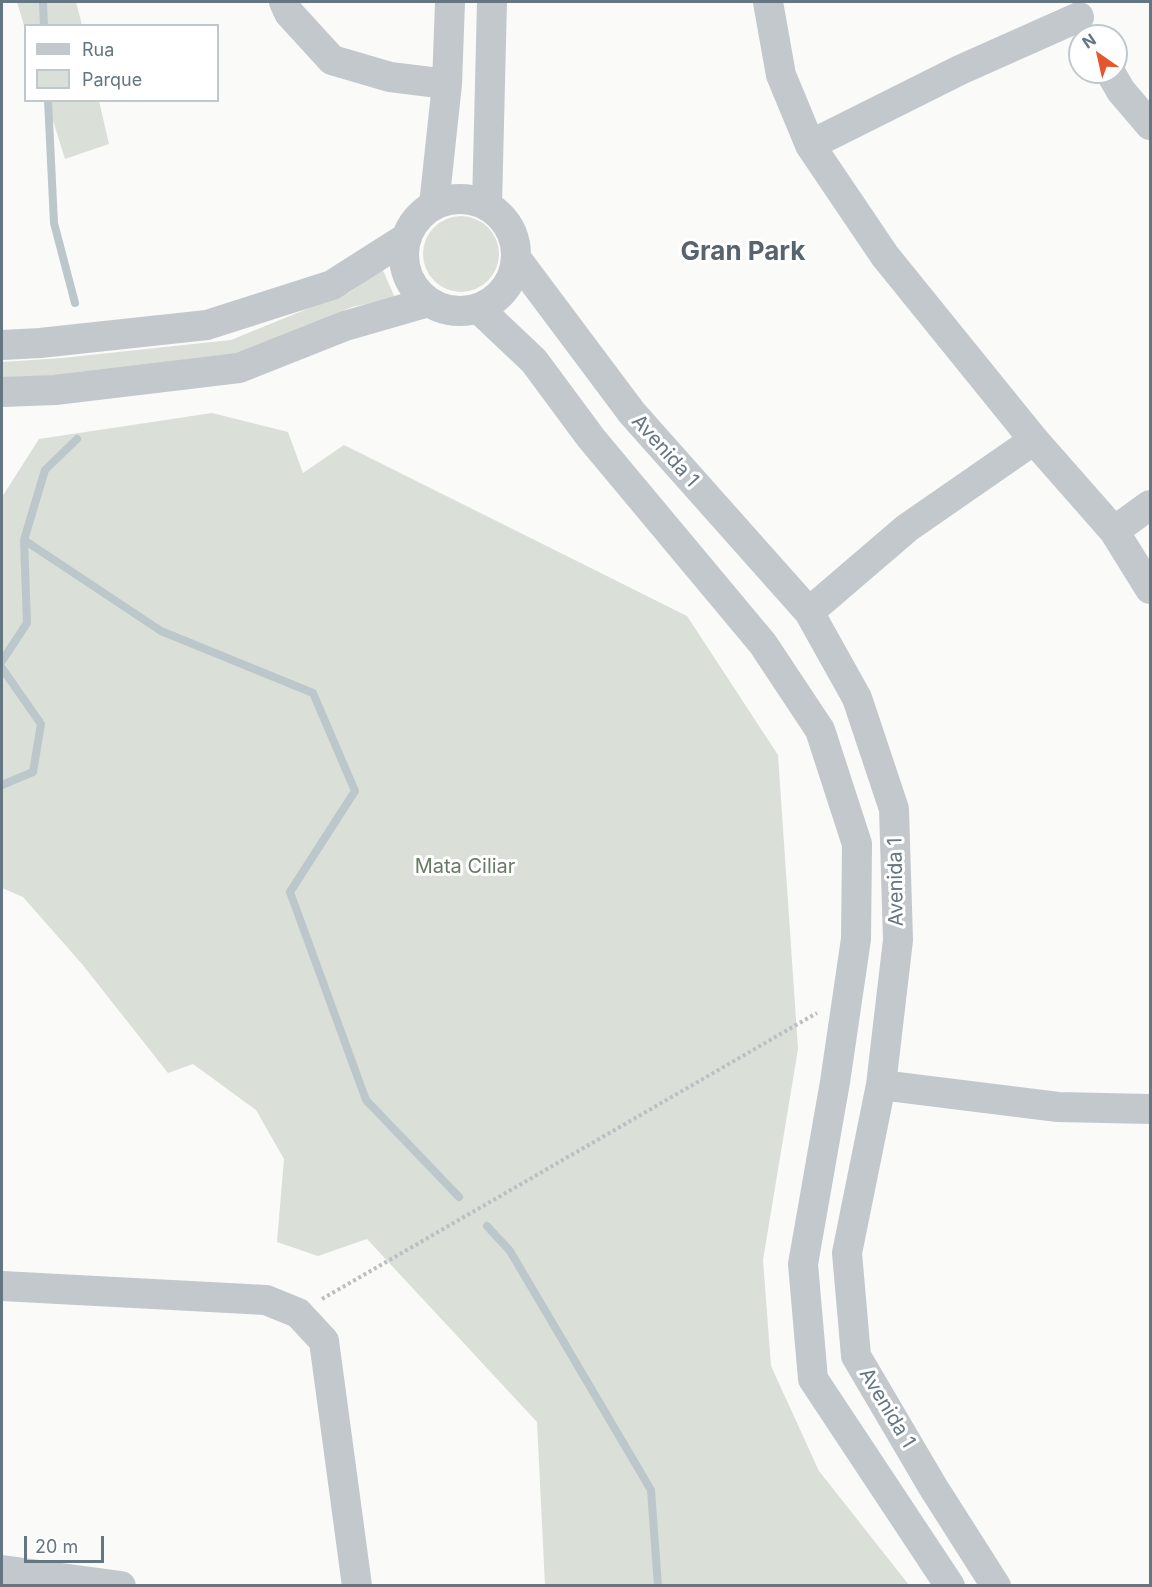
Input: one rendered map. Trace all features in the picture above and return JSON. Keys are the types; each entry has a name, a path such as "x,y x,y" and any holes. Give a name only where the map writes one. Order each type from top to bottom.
{"street":[{"path":"284,2 289,13 332,60 390,77 447,84"},
{"path":"434,205 447,84 450,2"},
{"path":"486,206 492,2"},
{"path":"768,2 782,75 810,145 885,256 1034,440 1114,531 1150,589"},
{"path":"810,145 960,70 1082,18"},
{"path":"1117,84 1150,125"},
{"path":"452,200 470,200 486,206 503,219 513,237 516,258 513,274 505,289 493,301 461,312 444,309 428,302 415,290 406,274 403,256 406,238 417,219 434,205 452,200"},
{"path":"2,345 207,325 332,285 406,238"},
{"name":"Avenida 1","path":"516,258 632,413 809,612 857,698 894,809 898,940 881,1085 847,1253 856,1356 933,1487 996,1586"},
{"path":"2,392 55,390 239,368 345,326 428,302"},
{"name":"Avenida 1","path":"478,308 534,361 591,438 763,644 820,730 857,844 856,939 835,1082 802,1264 813,1379 950,1586"},
{"path":"809,612 907,528 1034,440"},
{"path":"1114,531 1150,505"},
{"path":"881,1085 1058,1107 1150,1109"},
{"path":"2,1286 266,1300 298,1313 324,1341 357,1586"},
{"path":"2,1570 121,1586"}],"path":[{"path":"298,1313 848,995"}],"green space":[{"path":"17,2 76,2 82,24 24,24"},
{"path":"47,102 99,102 109,144 65,159"},
{"path":"461,216 475,219 488,227 496,240 499,254 496,268 488,281 475,289 461,292 447,289 434,281 426,268 423,254 426,240 434,227 447,219"},
{"path":"382,268 395,298 352,307 238,356 62,376 2,380 2,362 231,340 350,292"},
{"name":"Mata Ciliar","path":"212,413 288,432 303,473 344,445 687,616 778,755 798,1049 763,1260 771,1366 819,1471 909,1585 545,1585 537,1422 367,1239 318,1256 277,1242 284,1159 256,1110 193,1064 168,1073 82,964 23,897 2,888 2,497 39,439"}],"waterway":[{"path":"43,2 44,24"},
{"path":"48,102 54,223 75,303"},
{"path":"2,661 27,623 24,540 45,470 77,439"},
{"path":"24,540 161,631 313,693 355,791 290,892 366,1100 459,1197"},
{"path":"2,668 41,724 33,772 2,785"},
{"path":"487,1226 510,1251 651,1490 658,1586"}],"district":[{"name":"Gran Park","path":"743,252"}]}
